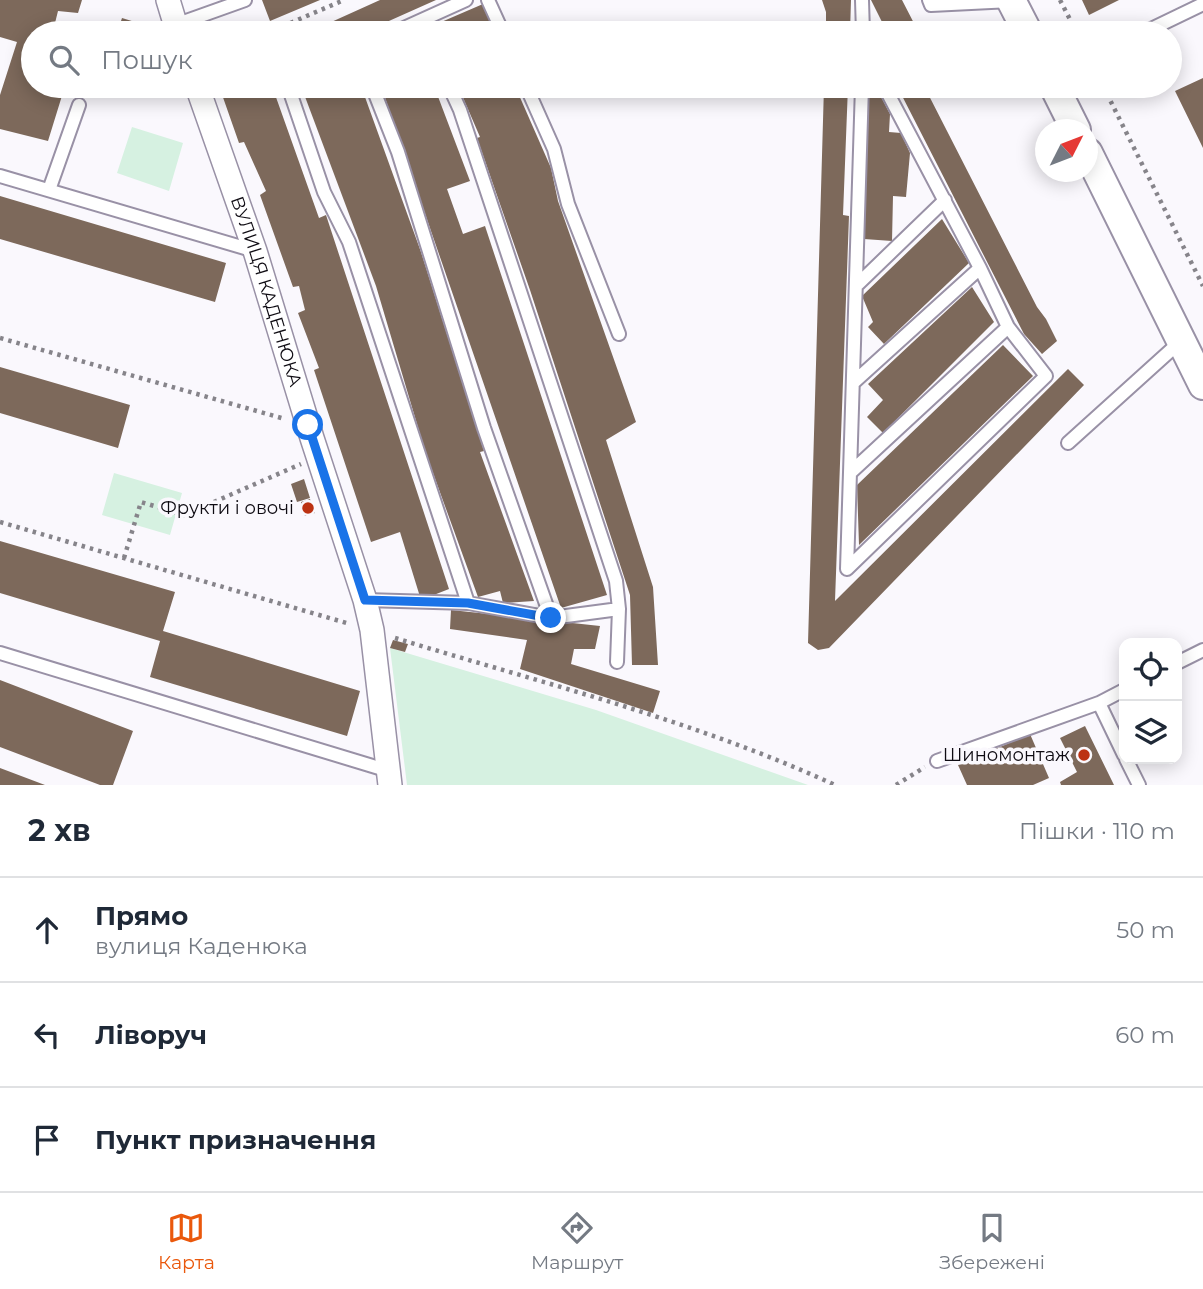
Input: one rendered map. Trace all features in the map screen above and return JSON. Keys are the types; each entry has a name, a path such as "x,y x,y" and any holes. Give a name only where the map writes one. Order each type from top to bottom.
{"street":[{"path":"168,0 175,21"},
{"path":"1012,1 1022,21"},
{"name":"ВУЛИЦЯ КАДЕНЮКА","path":"201,98 255,251 365,600 372,630 390,778"},
{"path":"1060,98 1070,119"},
{"path":"1098,175 1203,385"}],"lane":[{"path":"196,21 245,0"},
{"path":"433,21 466,0"},
{"path":"488,0 498,21"},
{"path":"862,0 863,21"},
{"path":"929,0 931,5 1012,1"},
{"path":"1168,21 1203,4"},
{"path":"292,98 324,192 349,242 468,603"},
{"path":"377,98 398,152 484,428 551,618"},
{"path":"454,98 616,581 619,609 617,662"},
{"path":"531,98 554,149 568,204 619,334"},
{"path":"862,98 847,569 1046,376 1008,327 890,98"},
{"path":"49,190 79,105"},
{"path":"0,176 255,251"},
{"path":"856,286 945,200"},
{"path":"853,383 980,268"},
{"path":"850,473 1008,327"},
{"path":"1068,443 1181,341"},
{"path":"365,600 468,603 551,618 619,609"},
{"path":"1182,660 1203,650"},
{"path":"0,653 390,778"},
{"path":"937,761 1099,703 1119,693"},
{"path":"1099,703 1119,745"},
{"path":"1128,764 1139,785"}],"path":[{"path":"295,21 344,0"},
{"path":"1060,0 1071,21"},
{"path":"1109,98 1203,286"},
{"path":"0,338 308,425"},
{"path":"124,558 141,502 184,515 318,457"},
{"path":"0,522 372,630 679,725 794,766 835,785"},
{"path":"896,785 937,761"}],"green space":[{"path":"132,127 183,143 169,191 117,173"},
{"path":"114,473 182,493 170,535 102,515"},
{"path":"390,648 596,710 808,785 407,785"}],"building":[{"path":"0,0 82,0 78,13 58,11 56,21 21,21 21,98 61,98 48,141 0,129 0,95 17,42 0,37"},
{"path":"262,0 320,0 270,21"},
{"path":"380,0 436,0 389,21 334,21"},
{"path":"822,0 851,0 850,21 826,21"},
{"path":"871,0 902,0 913,21 882,21"},
{"path":"1082,0 1119,0 1089,15"},
{"path":"483,4 489,21 444,21"},
{"path":"1203,78 1203,148 1178,98 1182,98 1182,88"},
{"path":"223,98 276,98 319,218 326,215 449,589 421,600 400,532 371,542 314,370 319,368 298,313 305,310 299,286 293,287 260,195 266,191 244,142 239,143"},
{"path":"306,98 365,98 421,252 484,451 480,452 534,601 503,603 500,591 478,597 425,451 376,286"},
{"path":"385,98 439,98 470,181 447,189 463,234 485,226 607,595 561,608"},
{"path":"463,98 520,98 551,168 558,201 636,422 606,440 653,587 658,665 632,665 630,595 477,138 480,137"},
{"path":"824,98 848,98 843,215 849,216 835,601 1068,369 1084,385 829,648 818,650 808,643"},
{"path":"868,98 882,98 890,114 889,132 901,133 910,153 906,197 893,196 892,241 864,239"},
{"path":"903,98 930,98 1057,341 1042,354 1024,334"},
{"path":"0,196 226,263 215,302 0,239"},
{"path":"942,219 969,263 884,344 868,327 873,322 862,296"},
{"path":"972,287 994,322 883,433 867,417 883,400 868,384"},
{"path":"1003,345 1033,376 859,545 857,485"},
{"path":"0,367 130,405 118,448 0,413"},
{"path":"304,479 310,498 297,502 291,484"},
{"name":"Фрукти і овочі","path":"310,499 315,513 305,516 301,502"},
{"path":"0,541 175,592 163,631 360,691 347,736 150,677 160,641 0,593"},
{"path":"451,610 600,626 595,649 574,649 571,664 660,691 653,713 520,669 527,640 450,629"},
{"path":"393,640 408,644 405,652 390,648"},
{"path":"0,680 133,731 113,785 100,785 0,747"},
{"name":"Шиномонтаж","path":"1085,726 1114,785 1061,785 1060,782 1077,772 1060,738"},
{"path":"1030,734 1049,778 1033,785 967,785 958,765"},
{"path":"0,768 45,785 0,785"}],"place":[{"name":"Фрукти і овочі","path":"308,508"},
{"name":"Шиномонтаж","path":"1084,755"}],"route":[{"path":"308,425 365,600 468,603 551,618"}]}
